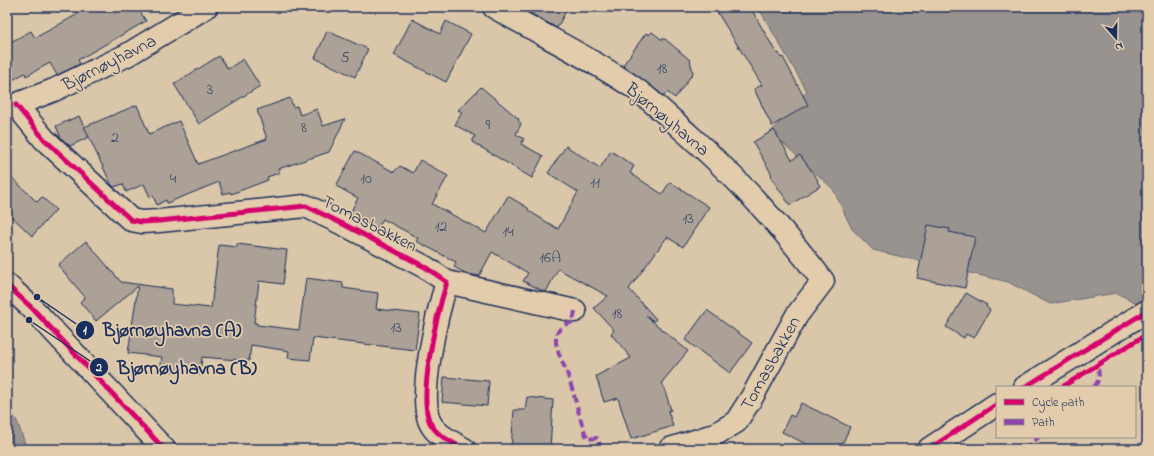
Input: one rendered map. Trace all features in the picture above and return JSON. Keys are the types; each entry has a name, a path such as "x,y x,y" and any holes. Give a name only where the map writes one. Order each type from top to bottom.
{"street":[{"name":"Bjørnøyhavna","path":"12,106 127,55 206,7"},
{"name":"Bjørnøyhavna","path":"494,7 592,62 632,87 662,109 730,173 778,223 796,248"},
{"name":"Tomasbakken","path":"12,106 44,139 131,220 142,222 159,222 306,206 425,267 447,282 575,311"},
{"name":"Tomasbakken","path":"670,449 722,431 736,422 740,417 797,315 823,281 796,248"},
{"path":"447,282 439,308 425,392 427,413 431,426 439,434 464,449"},
{"path":"7,285 32,308 164,449"},
{"path":"1027,386 1147,311"},
{"path":"929,449 996,405"}],"shaded area":[{"path":"758,7 1147,7 1147,308 1116,293 1050,304 1008,282 873,250 852,229 833,189 771,132 807,91"},
{"path":"7,408 17,421 27,449 7,449"}],"building":[{"path":"74,7 137,7 146,21 78,60 80,64 57,75 50,63 26,76 25,73 7,83 7,44 31,31 35,38 78,14"},
{"path":"519,7 568,7 557,28"},
{"path":"714,7 750,7 777,54 779,53 781,58 783,57 808,105 772,126 754,89 762,85"},
{"path":"412,19 440,34 446,21 471,34 446,82 394,55"},
{"path":"327,31 368,49 355,77 315,58"},
{"path":"652,32 661,39 665,39 690,60 693,73 675,98 667,92 664,96 623,65 646,33 649,35"},
{"path":"219,56 228,69 243,59 260,86 199,124 174,84"},
{"path":"481,87 519,119 518,120 521,124 516,134 524,139 521,144 543,156 532,178 472,142 475,136 455,125 462,112 458,110"},
{"path":"290,98 293,107 297,106 300,115 317,109 323,126 345,119 329,152 278,169 279,173 267,177 268,180 231,194 230,192 223,194 219,182 167,203 166,200 157,205 153,196 150,197 144,184 126,192 123,184 114,187 111,184 84,127 137,105 149,134 179,121 198,164 267,139 257,110"},
{"path":"79,116 89,137 70,146 61,138 56,126"},
{"path":"774,130 792,160 800,155 818,180 817,181 820,186 790,205 772,179 771,173 753,142"},
{"path":"566,146 600,168 611,151 634,166 630,173 662,194 670,182 709,207 683,247 667,237 629,289 656,319 654,321 646,316 688,351 662,382 671,410 668,411 673,426 631,439 618,398 604,402 596,376 631,358 611,334 614,330 594,308 608,296 558,269 546,292 523,281 528,273 492,252 479,276 467,274 454,267 456,262 416,241 418,238 383,219 378,228 350,213 358,198 336,186 355,151 394,172 400,166 413,173 420,160 448,176 432,204 486,233 508,196 558,229 578,192 548,173"},
{"path":"7,173 37,202 42,197 56,210 32,236 7,212"},
{"path":"928,225 950,229 949,232 975,237 965,288 917,278"},
{"path":"86,241 121,282 172,289 172,304 211,308 219,245 237,247 237,244 287,250 283,284 259,281 254,323 257,323 257,325 299,330 306,278 343,283 343,288 378,293 376,309 420,314 415,350 313,338 310,360 288,358 289,351 251,345 249,361 202,357 200,375 160,370 162,357 128,353 138,286 96,321 80,302 85,297 58,265"},
{"path":"966,293 987,305 986,307 990,310 974,338 966,334 964,338 946,327"},
{"path":"707,310 752,343 730,373 685,340"},
{"path":"444,377 489,381 487,406 442,402"},
{"path":"527,397 553,400 550,449 511,449 514,410 525,410"},
{"path":"801,403 850,427 840,449 816,449 782,432 790,415 794,417"}],"marked path":[{"path":"575,311 573,322 567,324 559,330 556,343 568,374 585,433 588,439 597,438 602,449"},
{"path":"1095,386 1099,377 1097,366"},
{"path":"1025,449 1038,438"}],"cycle path":[{"path":"16,105 44,139 131,220 142,222 159,221 306,206 425,267 447,282 438,313 430,356 427,378 427,414 435,430 464,449"},
{"path":"7,285 32,308 164,449"},
{"path":"1027,386 1147,311"},
{"path":"1064,386 1147,334"},
{"path":"929,449 996,405"}],"place":[{"name":"Bjørnøyhavna (A)","path":"37,297"},
{"name":"Bjørnøyhavna (B)","path":"29,320"}]}
